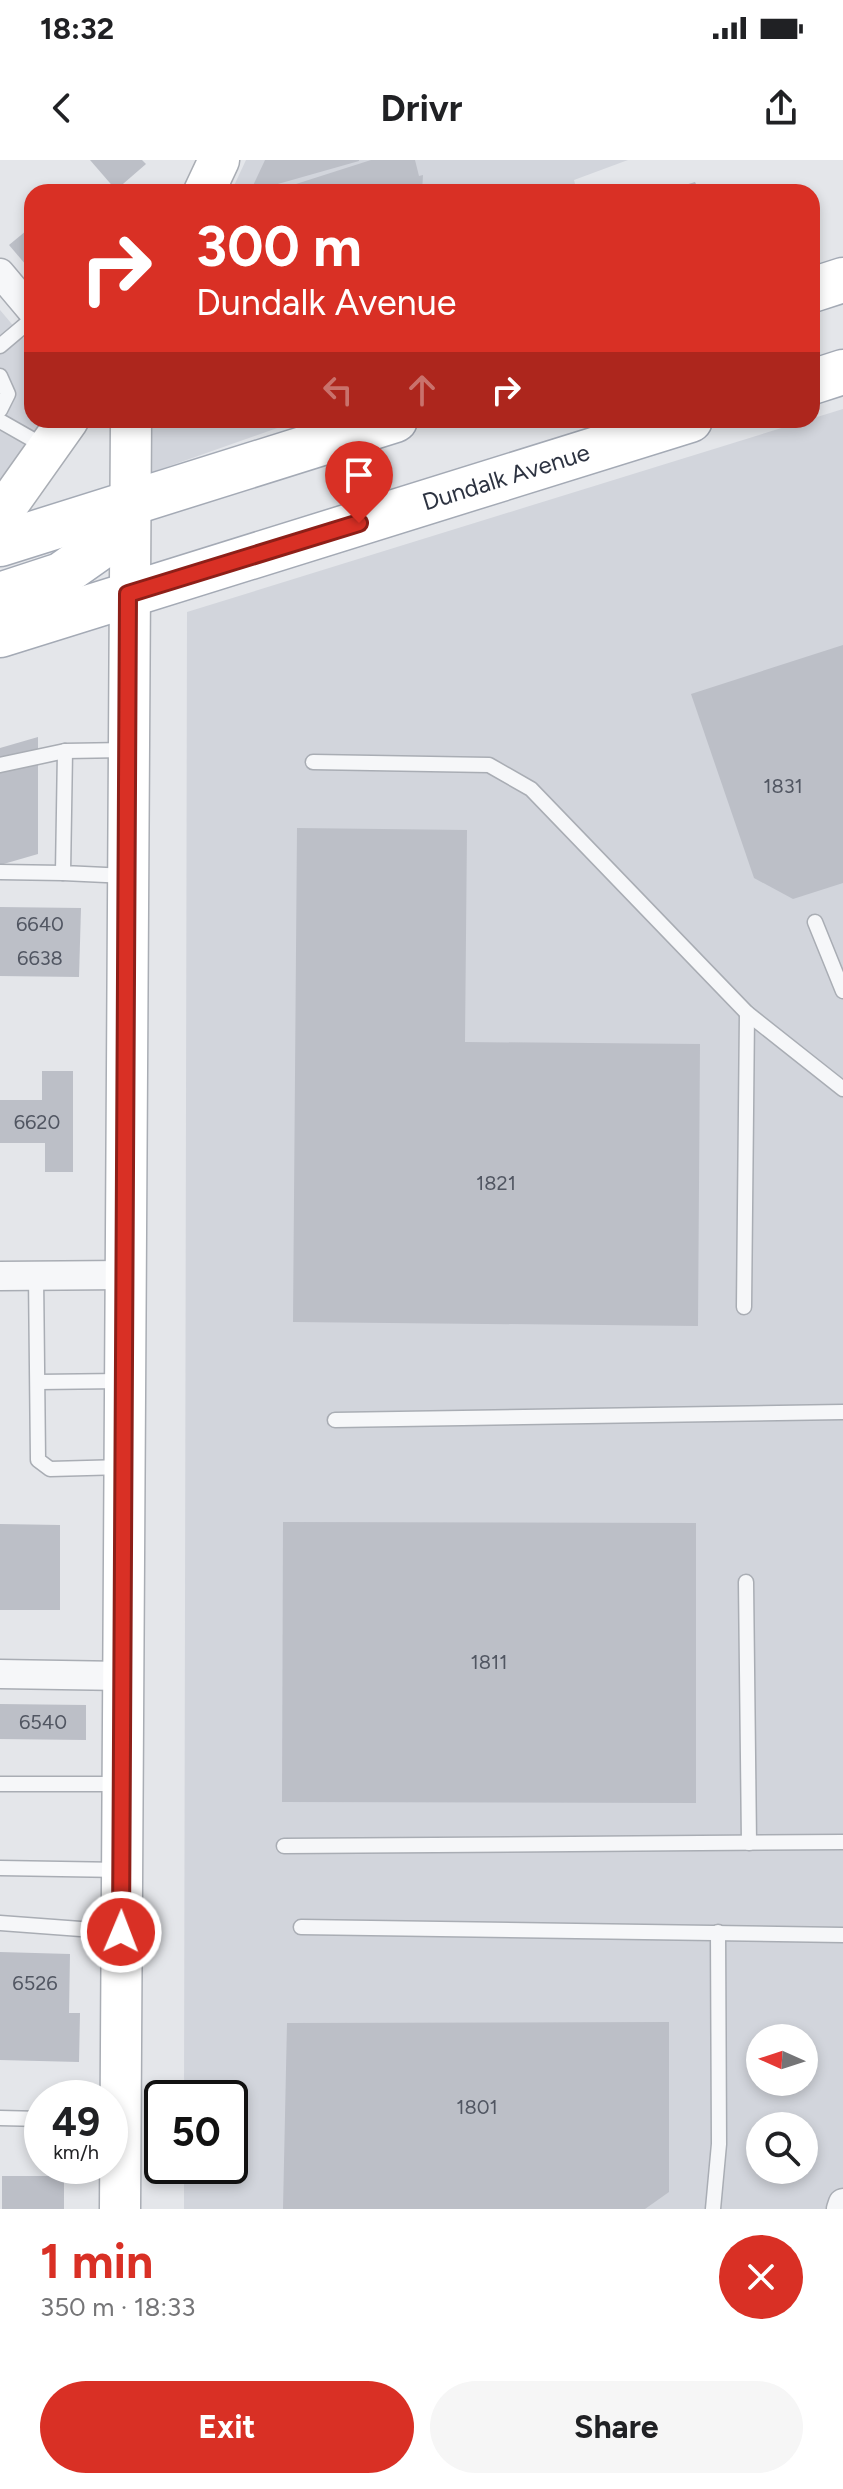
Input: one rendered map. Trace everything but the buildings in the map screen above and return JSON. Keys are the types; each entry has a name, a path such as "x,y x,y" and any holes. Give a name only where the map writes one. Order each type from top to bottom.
{"main road":[{"path":"208,184 219,160"},
{"path":"820,287 843,280"},
{"path":"820,379 843,372"},
{"path":"116,2080 123,1784 131,428"},
{"path":"0,544 369,428"},
{"name":"Dundalk Avenue","path":"0,635 664,428"},
{"path":"0,516 58,434"},
{"path":"0,595 61,575 112,539 131,502"},
{"path":"119,2184 120,2209"}],"street":[{"path":"0,273 24,302"},
{"path":"0,1276 126,1275"},
{"path":"0,1674 123,1676"},
{"path":"841,2209 843,2203"}],"lane":[{"path":"0,346 24,326"},
{"path":"0,376 8,394 0,410"},
{"path":"0,421 24,426"},
{"path":"31,428 58,434"},
{"path":"0,765 65,751 128,750"},
{"path":"63,873 65,751"},
{"path":"313,762 489,765 531,789 747,1013 843,1089"},
{"path":"0,872 127,876"},
{"path":"815,922 843,991"},
{"path":"744,1307 747,1013"},
{"path":"36,1275 38,1460 50,1469 124,1467"},
{"path":"38,1382 125,1381"},
{"path":"335,1420 843,1412"},
{"path":"746,1582 749,1843"},
{"path":"0,1784 123,1784"},
{"path":"284,1846 843,1842"},
{"path":"0,1868 122,1870"},
{"path":"0,1923 121,1932"},
{"path":"301,1927 843,1935"},
{"path":"713,2209 719,2144 718,1932"},
{"path":"0,2118 24,2119"}],"shaded area":[{"path":"246,160 628,160 574,180 575,184 235,184"},
{"path":"0,310 24,338 24,428 40,428 0,496"},
{"path":"843,409 843,2209 184,2209 184,2184 248,2184 248,2080 184,2080 187,612 782,428 820,428 820,416"},
{"path":"152,428 277,428 144,475"}],"route":[{"path":"121,1932 128,594 359,523"}]}
